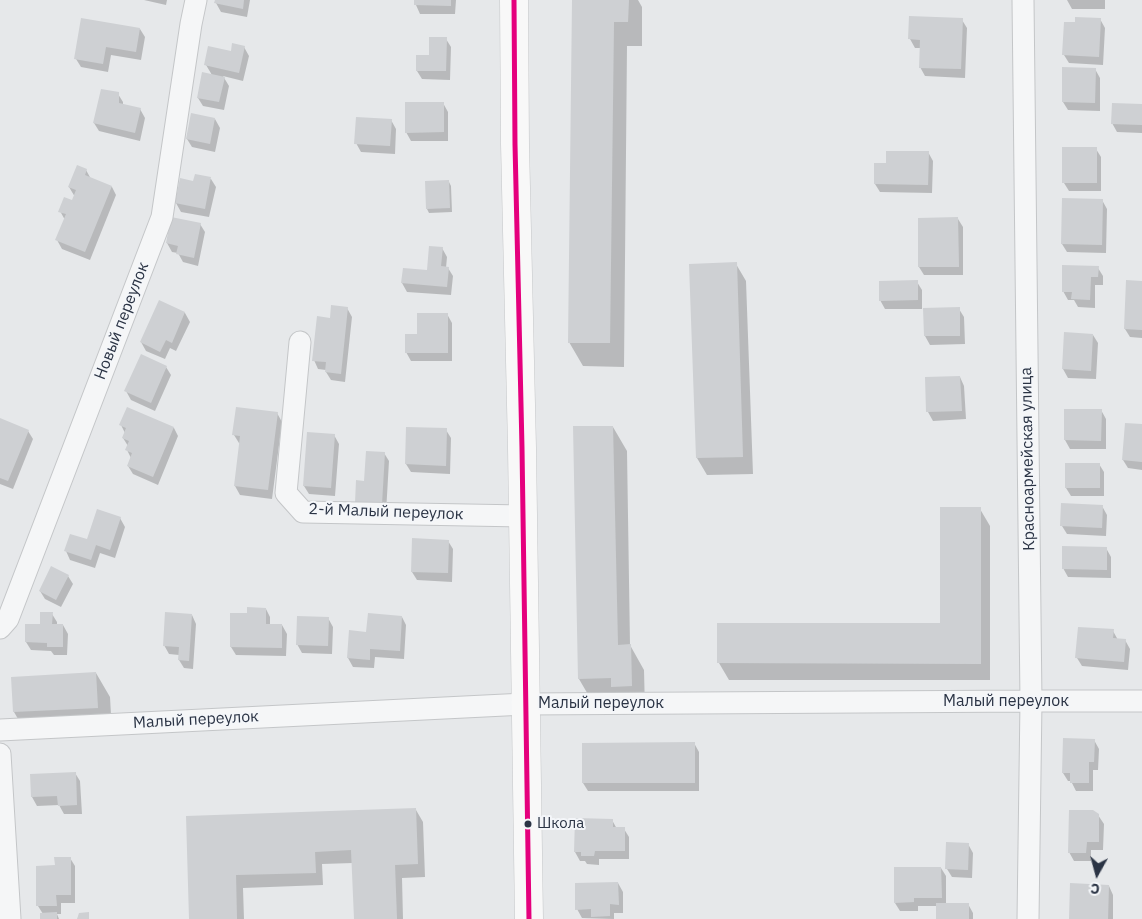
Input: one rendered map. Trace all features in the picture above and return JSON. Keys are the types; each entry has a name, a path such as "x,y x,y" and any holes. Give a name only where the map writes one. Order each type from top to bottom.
{"street":[{"name":"Новый переулок","path":"0,628 8,619 162,217 196,0"},
{"path":"514,0 529,919"},
{"name":"Красноармейская улица","path":"1023,0 1031,701 1028,919"},
{"name":"2-й Малый переулок","path":"300,342 286,493 303,512 523,516"},
{"name":"Малый переулок","path":"0,730 526,704 1142,701"},
{"path":"0,754 10,919"}],"building":[{"path":"215,0 244,0 243,9 214,3"},
{"path":"414,0 451,0 451,6 414,5"},
{"path":"572,0 629,0 628,22 614,22 610,343 568,343"},
{"path":"909,16 963,18 961,69 919,68 920,40 908,39"},
{"path":"1075,17 1101,18 1099,57 1062,55 1064,22 1075,22"},
{"path":"81,18 140,28 136,52 106,47 103,64 74,59"},
{"path":"429,37 447,37 446,71 416,71 416,55 429,55"},
{"path":"232,43 245,46 239,73 204,65 208,46 231,51"},
{"path":"1062,67 1096,68 1095,103 1062,102"},
{"path":"202,72 225,77 219,102 197,98"},
{"path":"101,89 119,92 119,103 141,108 135,133 93,123"},
{"path":"405,102 444,102 444,132 405,133"},
{"path":"1112,103 1142,104 1142,125 1111,124"},
{"path":"191,113 215,118 210,144 186,139"},
{"path":"356,117 392,119 390,146 354,144"},
{"path":"1062,147 1097,147 1097,183 1062,183"},
{"path":"886,151 929,151 928,185 874,184 874,163 886,163"},
{"path":"77,165 87,169 85,175 112,186 85,252 55,240 66,214 58,212 64,197 72,200 76,190 68,187"},
{"path":"195,174 211,177 205,209 175,203 180,178 193,181"},
{"path":"449,180 450,208 426,209 425,181"},
{"path":"1062,198 1103,199 1102,245 1061,244"},
{"path":"171,217 201,223 194,258 176,254 178,246 166,243"},
{"path":"958,217 959,267 918,267 918,218"},
{"path":"429,246 443,247 441,266 449,267 447,287 401,283 403,268 427,270"},
{"path":"737,262 743,457 696,458 689,264"},
{"path":"1062,265 1099,266 1098,277 1091,277 1090,300 1071,299 1072,292 1062,292"},
{"path":"918,280 918,300 879,301 879,281"},
{"path":"1126,280 1142,281 1142,330 1124,329"},
{"path":"159,300 185,312 172,343 166,340 160,352 140,342"},
{"path":"331,305 348,307 341,374 325,372 326,362 312,361 317,316 330,318"},
{"path":"960,307 960,336 924,336 923,308"},
{"path":"417,313 448,313 448,353 405,353 405,334 417,334"},
{"path":"1064,332 1093,334 1091,371 1062,369"},
{"path":"141,354 167,366 151,403 124,391"},
{"path":"960,376 962,411 926,412 925,377"},
{"path":"127,407 174,427 153,477 127,466 132,453 125,450 129,441 122,438 126,428 119,425"},
{"path":"236,407 278,412 268,490 234,486 240,436 232,435"},
{"path":"1064,409 1102,409 1101,441 1064,440"},
{"path":"0,418 29,430 8,481 0,478"},
{"path":"1125,423 1142,424 1142,462 1122,460"},
{"path":"573,426 613,426 618,645 631,644 632,686 611,687 611,678 578,679"},
{"path":"406,427 447,428 446,466 405,464"},
{"path":"307,432 335,434 331,488 303,486"},
{"path":"366,451 385,452 382,504 355,503 356,480 364,481"},
{"path":"1065,463 1100,463 1100,488 1065,488"},
{"path":"1061,503 1103,505 1102,528 1060,526"},
{"path":"940,507 981,507 981,664 717,663 717,623 940,623"},
{"path":"97,509 121,517 110,550 96,545 91,560 64,551 70,534 87,539"},
{"path":"412,538 449,540 448,573 411,572"},
{"path":"1062,546 1107,547 1107,570 1062,569"},
{"path":"51,566 69,575 56,600 39,591"},
{"path":"247,607 266,608 266,624 282,624 282,648 230,647 230,613 247,613"},
{"path":"40,612 53,612 52,624 63,624 63,647 47,647 47,643 25,642 25,624 40,624"},
{"path":"165,612 192,614 189,661 178,660 179,647 163,646"},
{"path":"368,613 402,616 400,651 370,649 370,660 347,658 349,630 366,632"},
{"path":"297,616 329,617 328,646 296,645"},
{"path":"1078,627 1114,629 1113,638 1126,639 1124,662 1075,658"},
{"path":"96,672 98,708 13,712 11,677"},
{"path":"1063,738 1095,739 1094,762 1089,762 1089,783 1070,783 1070,773 1062,773"},
{"path":"695,742 695,783 582,783 582,743"},
{"path":"76,772 77,805 58,806 57,796 31,797 30,774"},
{"path":"416,808 418,864 395,865 397,919 354,919 351,850 315,852 316,873 236,875 237,919 189,919 186,816"},
{"path":"1069,810 1093,810 1099,814 1099,842 1087,842 1086,853 1068,853"},
{"path":"575,818 613,819 613,827 625,827 625,851 595,851 594,856 581,856 581,852 574,852"},
{"path":"946,842 969,843 968,870 945,869"},
{"path":"54,857 71,857 71,895 56,895 57,906 36,906 36,866 55,865"},
{"path":"894,867 941,867 942,898 914,898 914,902 894,903"},
{"path":"618,882 619,905 610,904 610,916 591,917 591,909 575,910 575,883"},
{"path":"1070,883 1109,885 1108,919 1069,919"},
{"path":"936,903 969,903 969,919 936,919"},
{"path":"57,912 57,919 40,919 40,913"},
{"path":"89,912 89,919 77,919 79,913"}],"transit line":[{"path":"514,0 529,919"}],"place":[{"name":"Школа","path":"528,824"}]}
